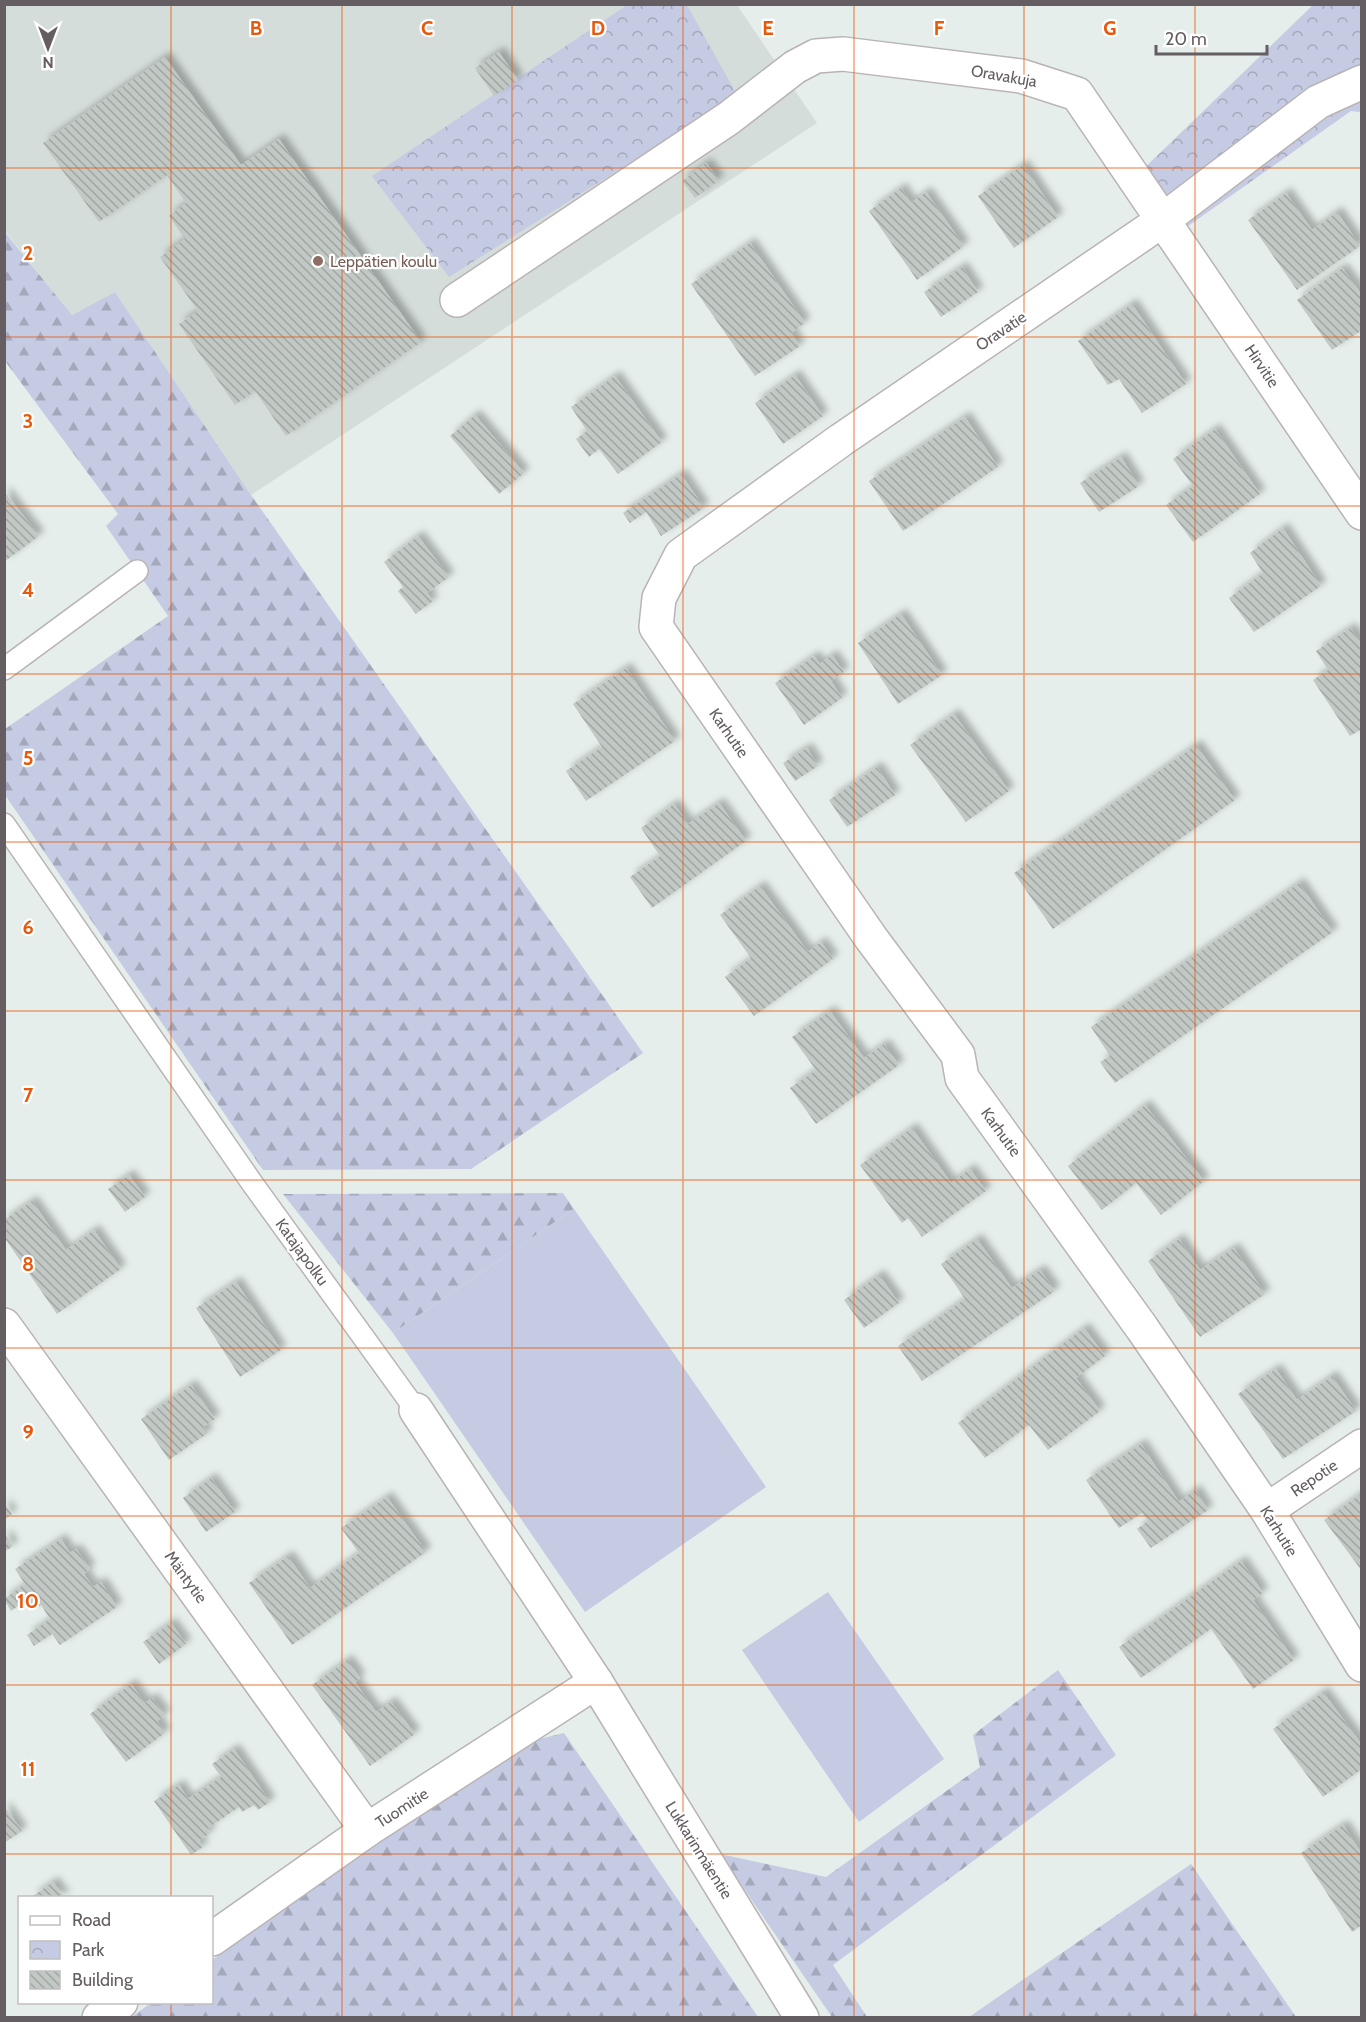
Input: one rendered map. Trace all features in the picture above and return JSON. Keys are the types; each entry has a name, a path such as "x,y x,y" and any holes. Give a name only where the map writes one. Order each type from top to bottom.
{"street":[{"name":"Oravakuja","path":"457,300 729,118 784,75 816,56 843,54 1021,76 1077,94 1162,220"},
{"name":"Oravatie","path":"659,598 681,555 841,440 1162,220 1318,102 1362,82"},
{"name":"Hirvitie","path":"1162,220 1362,513"},
{"name":"Karhutie","path":"659,598 656,627 871,938 958,1055 962,1078 1142,1328 1267,1510 1362,1665"},
{"name":"Mäntytie","path":"4,1325 367,1830"},
{"name":"Katajapolku","path":"416,1410 596,1682"},
{"name":"Repotie","path":"1267,1510 1362,1446"},
{"name":"Tuomitie","path":"213,1938 367,1830 596,1682"},
{"name":"Lukkarinmäentie","path":"596,1682 802,2018"},
{"path":"99,2018 118,2004"}],"lane":[{"path":"4,669 137,572"},
{"name":"Katajapolku","path":"4,824 252,1183 416,1410"}],"shaded area":[{"name":"Leppätien koulu","path":"5,5 737,5 817,123 251,495 115,292 72,315 5,231"}],"green space":[{"path":"627,5 687,5 737,95 449,277 372,176"},
{"path":"1313,5 1361,5 1361,112 1351,111 1174,236 1134,178"},
{"path":"4,231 72,315 115,292 251,495 643,1053 471,1169 263,1170 5,795 5,729 168,616 106,526 118,514 5,361"},
{"path":"563,1193 574,1209 393,1333 283,1194"},
{"path":"574,1209 766,1487 585,1612 393,1333"},
{"path":"828,1592 944,1759 859,1822 742,1650"},
{"path":"1058,1670 1116,1755 833,1965 867,2017 832,2017 720,1854 826,1877 980,1767 973,1735"},
{"path":"564,1733 758,2017 130,2018 150,2004 213,2004 213,1959 523,1743"},
{"path":"1191,1864 1296,2017 969,2017"}],"building":[{"path":"499,52 518,80 494,96 475,68"},
{"path":"165,57 241,165 279,139 421,342 286,436 255,391 235,405 179,324 198,311 160,257 185,239 169,216 186,203 167,175 99,222 43,143"},
{"path":"706,163 719,180 695,198 682,181"},
{"path":"1023,165 1058,217 1014,248 978,196"},
{"path":"901,188 911,203 926,192 964,246 917,280 869,211"},
{"path":"1286,193 1312,230 1337,212 1360,246 1297,290 1248,220"},
{"path":"750,243 805,323 791,333 800,346 755,376 691,284"},
{"path":"962,267 978,292 941,317 924,292"},
{"path":"1342,268 1362,295 1362,330 1332,350 1297,300"},
{"path":"1132,304 1186,384 1142,413 1119,379 1108,385 1078,341"},
{"path":"795,375 823,416 783,444 755,403"},
{"path":"615,376 662,442 618,474 599,449 589,457 576,439 587,431 571,407"},
{"path":"475,415 524,473 499,494 450,436"},
{"path":"965,417 998,467 903,531 869,481"},
{"path":"1215,429 1260,494 1193,542 1166,505 1193,486 1173,459"},
{"path":"1121,457 1139,486 1099,512 1080,483"},
{"path":"681,474 704,508 661,536 646,512 630,523 623,513"},
{"path":"4,491 39,536 4,562"},
{"path":"1283,528 1321,586 1254,632 1229,598 1263,573 1250,553"},
{"path":"418,536 449,577 427,593 433,601 416,614 398,591 403,587 384,562"},
{"path":"901,614 942,675 898,704 858,643"},
{"path":"1350,628 1362,644 1362,729 1350,736 1313,680 1328,670 1316,651"},
{"path":"832,655 844,672 831,681 842,698 804,725 775,683 814,656 820,664"},
{"path":"626,668 675,741 586,801 566,771 602,747 573,704"},
{"path":"954,714 1009,791 966,822 910,745"},
{"path":"1196,745 1235,800 1053,929 1014,873"},
{"path":"807,748 818,766 795,781 783,763"},
{"path":"877,767 895,795 847,827 829,800"},
{"path":"719,803 746,841 652,908 630,877 660,856 641,828 674,804 688,824"},
{"path":"1299,883 1333,932 1115,1083 1100,1062 1110,1056 1091,1027"},
{"path":"760,886 808,952 821,942 833,959 754,1016 725,977 751,958 720,915"},
{"path":"830,1011 864,1058 884,1044 899,1065 816,1124 790,1088 816,1070 792,1037"},
{"path":"1145,1105 1204,1181 1161,1215 1136,1183 1102,1210 1068,1166"},
{"path":"912,1128 951,1183 970,1169 986,1191 922,1237 908,1218 902,1223 860,1165"},
{"path":"129,1175 145,1197 125,1212 108,1189"},
{"path":"32,1201 66,1250 94,1230 121,1269 57,1314 4,1237 4,1220"},
{"path":"977,1239 1012,1288 1040,1270 1055,1291 922,1381 898,1346 965,1299 941,1264"},
{"path":"1179,1239 1200,1270 1234,1248 1265,1294 1200,1337 1148,1261"},
{"path":"879,1275 899,1303 864,1328 844,1300"},
{"path":"236,1282 281,1350 240,1377 196,1308"},
{"path":"1084,1328 1105,1356 1076,1378 1100,1411 1048,1450 1029,1425 985,1458 958,1423"},
{"path":"1276,1369 1297,1400 1332,1376 1356,1411 1283,1459 1238,1394"},
{"path":"191,1385 215,1419 203,1427 208,1433 169,1460 141,1419"},
{"path":"1141,1444 1179,1502 1195,1490 1208,1510 1151,1548 1137,1529 1148,1521 1142,1513 1119,1528 1086,1480"},
{"path":"211,1478 235,1512 206,1532 183,1498"},
{"path":"1362,1493 1362,1571 1324,1520"},
{"path":"387,1497 426,1552 292,1645 249,1583 288,1556 310,1588 359,1553 341,1528"},
{"path":"4,1503 12,1514 4,1520"},
{"path":"4,1533 13,1546 4,1552"},
{"path":"61,1539 70,1553 76,1549 90,1569 84,1574 93,1587 101,1582 117,1607 60,1645 52,1634 34,1646 27,1635 50,1619 41,1605 34,1610 27,1600 11,1611 4,1599 25,1584 15,1569"},
{"path":"1241,1561 1263,1593 1253,1600 1294,1660 1253,1689 1211,1629 1141,1678 1119,1647"},
{"path":"171,1623 186,1644 159,1664 143,1642"},
{"path":"347,1660 360,1678 355,1682 376,1712 391,1702 415,1734 370,1766 312,1685"},
{"path":"131,1684 145,1703 152,1698 165,1715 157,1721 165,1733 126,1762 90,1714"},
{"path":"1323,1692 1362,1745 1362,1769 1323,1797 1273,1729"},
{"path":"234,1749 270,1802 258,1810 254,1805 242,1812 239,1807 207,1829 210,1833 199,1841 203,1847 191,1855 154,1801 179,1785 188,1799 221,1777 212,1764"},
{"path":"4,1806 22,1831 4,1843"},
{"path":"1343,1825 1362,1854 1362,1925 1352,1932 1301,1853"},
{"path":"53,1882 64,1896 33,1896"}],"place":[{"name":"Leppätien koulu","path":"318,261"}]}
